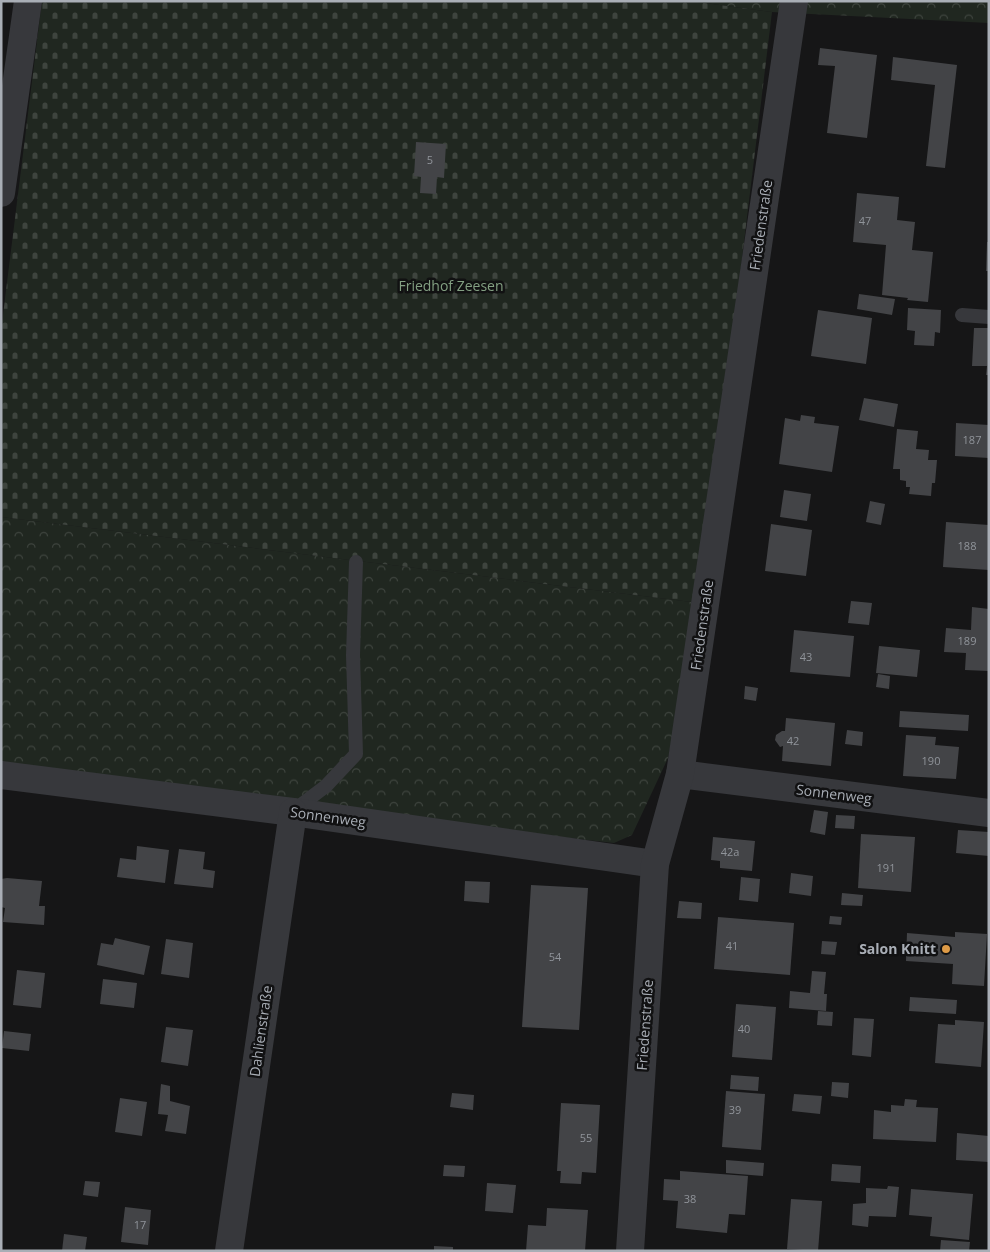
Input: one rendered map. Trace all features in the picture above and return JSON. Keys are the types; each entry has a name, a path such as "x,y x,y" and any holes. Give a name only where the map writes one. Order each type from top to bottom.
{"street":[{"path":"1,193 28,1"},
{"name":"Friedenstraße","path":"630,1251 655,864 680,774 794,1"},
{"name":"Sonnenweg","path":"1,774 293,812 655,864"},
{"name":"Sonnenweg","path":"680,774 989,813"},
{"name":"Dahlienstraße","path":"229,1251 293,812"}],"lane":[{"path":"962,315 989,317"},
{"path":"293,812 326,786 356,754 353,655 356,562"}],"green space":[{"name":"Friedhof Zeesen","path":"42,1 690,1 772,12 700,603 1,517 1,331"},
{"path":"690,1 989,1 989,23 772,12"},
{"path":"1,517 700,603 668,758 632,835 614,843 433,823 1,766"}],"building":[{"path":"820,48 877,55 867,138 827,133 835,66 818,65"},
{"path":"893,57 957,65 945,168 926,166 935,85 891,80"},
{"path":"416,142 446,144 444,178 437,177 436,194 420,193 421,177 414,176"},
{"path":"857,193 899,197 897,220 915,222 912,250 933,252 928,302 882,295 886,245 853,242"},
{"path":"987,242 989,242 989,271 986,271"},
{"path":"859,294 895,299 892,315 857,309"},
{"path":"908,308 941,310 940,333 935,332 934,346 914,345 915,331 907,330"},
{"path":"818,310 872,318 866,364 811,356"},
{"path":"974,328 989,328 989,375 986,375 987,366 972,366"},
{"path":"864,398 898,404 894,427 859,420"},
{"path":"801,415 815,417 814,423 839,426 832,472 779,464 785,418 800,421"},
{"path":"956,423 989,425 989,458 955,456"},
{"path":"897,429 918,431 916,449 929,450 928,460 937,460 935,483 932,483 931,496 909,494 910,487 906,487 906,481 900,480 900,469 893,469"},
{"path":"784,490 811,494 807,521 780,517"},
{"path":"870,501 885,504 881,525 866,522"},
{"path":"946,522 989,525 989,570 943,567"},
{"path":"771,524 812,530 806,576 765,571"},
{"path":"851,601 872,603 869,625 848,623"},
{"path":"972,607 989,609 989,671 965,670 966,653 944,652 946,628 971,630"},
{"path":"794,630 854,636 850,677 790,672"},
{"path":"879,646 920,650 917,677 876,673"},
{"path":"878,674 890,676 889,689 876,687"},
{"path":"745,686 758,688 756,701 744,699"},
{"path":"900,711 969,715 968,731 899,727"},
{"path":"786,718 835,723 831,766 782,761 783,746 780,747 775,740 776,735 785,731"},
{"path":"847,730 863,732 862,746 845,744"},
{"path":"906,735 936,737 935,745 959,747 956,779 903,776"},
{"path":"814,810 828,812 825,835 810,832"},
{"path":"836,815 855,816 854,829 835,828"},
{"path":"958,830 989,832 989,856 956,853"},
{"path":"861,834 915,837 911,892 858,888"},
{"path":"713,837 755,841 752,871 720,868 720,861 711,860"},
{"path":"137,846 169,850 165,883 117,877 120,858 136,860"},
{"path":"179,849 205,852 203,869 215,871 213,888 174,884"},
{"path":"791,873 813,876 811,896 789,893"},
{"path":"741,877 760,879 758,902 739,900"},
{"path":"1,879 42,881 39,906 45,906 44,925 3,922 5,908 1,907"},
{"path":"465,881 490,882 489,903 464,901"},
{"path":"531,885 588,888 579,1030 522,1027"},
{"path":"842,893 863,895 862,906 841,905"},
{"path":"679,901 702,903 701,919 677,918"},
{"path":"830,916 842,917 841,925 829,924"},
{"path":"718,917 794,923 790,975 714,969"},
{"name":"Salon Knitt","path":"955,932 987,934 984,986 952,984 953,964 906,961 907,933 955,937"},
{"path":"115,938 150,946 144,975 97,965 101,943 113,945"},
{"path":"166,939 193,943 189,978 161,974"},
{"path":"822,941 837,942 835,955 821,954"},
{"path":"17,970 45,973 41,1008 13,1005"},
{"path":"812,971 826,972 824,994 827,994 826,1011 789,1008 790,991 810,993"},
{"path":"103,979 137,983 134,1008 100,1004"},
{"path":"910,997 957,1000 956,1014 909,1011"},
{"path":"736,1004 776,1007 772,1060 732,1057"},
{"path":"818,1011 833,1012 832,1026 817,1025"},
{"path":"854,1018 874,1019 871,1057 852,1055"},
{"path":"955,1020 984,1022 981,1067 935,1063 938,1024 955,1025"},
{"path":"166,1027 193,1030 188,1066 161,1062"},
{"path":"4,1031 31,1034 29,1051 2,1048"},
{"path":"731,1075 759,1077 758,1091 730,1089"},
{"path":"832,1082 849,1083 848,1098 831,1096"},
{"path":"161,1084 170,1086 170,1101 190,1106 186,1134 165,1131 168,1115 158,1114"},
{"path":"726,1091 765,1094 761,1150 722,1147"},
{"path":"452,1093 474,1095 473,1110 450,1107"},
{"path":"794,1094 822,1096 820,1114 792,1111"},
{"path":"120,1098 147,1102 142,1136 115,1132"},
{"path":"905,1099 917,1100 916,1107 938,1108 936,1142 873,1139 874,1110 891,1112 891,1105 904,1106"},
{"path":"561,1103 600,1105 596,1173 582,1172 581,1184 560,1183 561,1171 557,1171"},
{"path":"957,1133 989,1136 989,1162 956,1160"},
{"path":"726,1160 764,1163 763,1176 726,1173"},
{"path":"832,1164 861,1166 860,1183 831,1181"},
{"path":"444,1165 465,1166 464,1177 443,1176"},
{"path":"680,1171 748,1176 745,1215 729,1214 727,1233 676,1228 678,1201 663,1200 664,1179 680,1180"},
{"path":"85,1181 100,1182 98,1197 83,1195"},
{"path":"487,1183 516,1185 513,1213 485,1211"},
{"path":"888,1186 899,1187 896,1217 869,1216 868,1227 852,1225 853,1204 866,1203 866,1188 887,1189"},
{"path":"911,1189 973,1194 969,1240 930,1236 932,1217 909,1215"},
{"path":"791,1199 822,1201 818,1251 787,1249"},
{"path":"125,1207 151,1210 148,1245 121,1242"},
{"path":"547,1208 588,1210 585,1251 526,1251 528,1225 546,1226"},
{"path":"64,1234 87,1237 85,1251 62,1251"},
{"path":"941,1240 970,1242 969,1251 940,1251"},
{"path":"434,1246 453,1247 453,1251 434,1251"}],"place":[{"name":"Salon Knitt","path":"946,949"}]}
